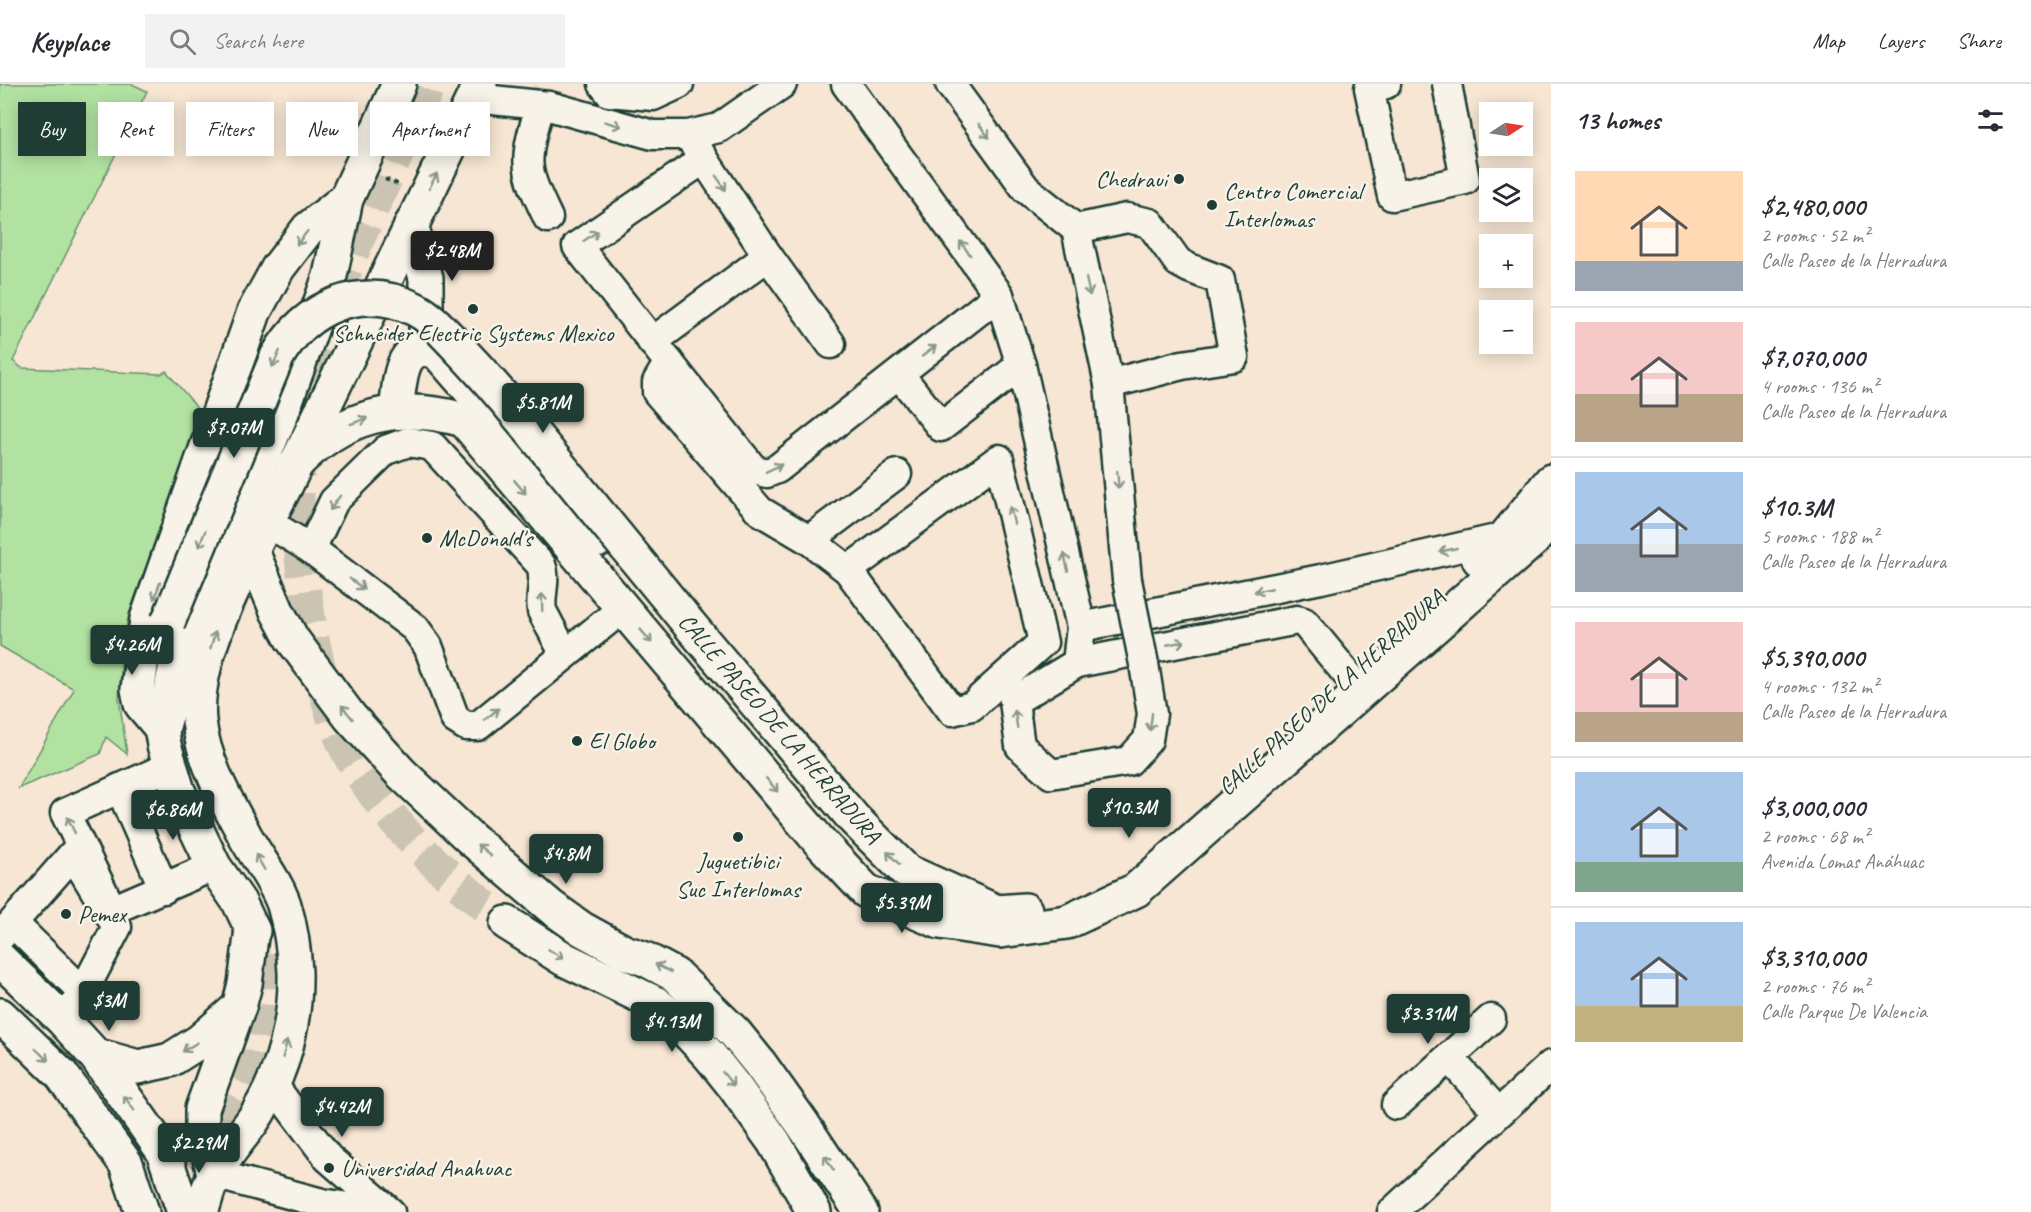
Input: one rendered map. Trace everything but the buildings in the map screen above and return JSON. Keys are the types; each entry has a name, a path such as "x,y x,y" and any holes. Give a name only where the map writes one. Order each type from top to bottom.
{"main road":[{"path":"345,199 308,230 278,268 254,312 147,619 138,689 141,704 162,729 177,661 282,412 330,276 345,199 399,84"},
{"path":"201,1212 214,1174 259,1112 273,1085 284,1056 291,1027 295,972 284,905 242,831 212,769 199,721 199,700 203,675 214,635 252,551 477,91"},
{"path":"411,225 426,278 426,348"},
{"name":"CALLE PASEO DE LA HERRADURA","path":"238,1007 245,984 252,930 239,902 214,866 182,802 170,766 164,745 157,696 160,647 168,622 277,357 285,342 303,322 326,308 360,299 381,299 409,306 434,321 483,372 718,660 854,819 906,871 997,912 1063,906 1113,884 1160,847 1347,674 1504,537 1551,481"},
{"path":"396,411 404,363 413,351 426,348 437,352 692,646 718,660"},
{"name":"CALLE PASEO DE LA HERRADURA","path":"294,466 310,449 340,429 372,416 396,411 419,411 464,420 820,842 866,891 940,922 1000,931 1067,922 1136,890 1533,540 1551,518"},
{"path":"252,551 277,611 292,639 344,708 401,773 470,838 551,907 582,929 624,952 645,959 675,975 693,992 735,1033 760,1064 802,1122 861,1212"},
{"path":"507,923 564,959 655,1003 674,1018 710,1056 748,1105 774,1143 814,1212"},
{"path":"0,959 63,1020 95,1055 163,1151 183,1212"},
{"path":"214,1174 202,1126 202,1109 238,1007"},
{"path":"95,1055 138,1066 170,1060 200,1041 238,1007"},
{"path":"0,1015 61,1074 126,1164 142,1212"}],"street":[{"path":"580,84 653,96 679,84"},
{"path":"477,91 549,106 653,135 688,135 719,128 782,84"},
{"path":"846,84 999,296 1021,365 1082,627 1077,663"},
{"path":"950,84 1026,189 1076,229 1109,384 1127,580 1144,664 1152,714 1148,740 1129,761 1051,774 1020,747 1014,701 1077,663 1297,620 1304,622 1347,674"},
{"path":"1386,84 1369,88 1392,196 1465,180 1447,84"},
{"path":"537,117 529,145 527,163 531,182 548,218"},
{"path":"688,135 768,256 831,344"},
{"path":"704,159 577,246 754,470 767,473 777,469 999,296"},
{"path":"1076,229 1127,218 1150,223 1178,262 1220,280 1234,357 1182,365 1109,384"},
{"path":"768,256 661,352 657,392 760,511 808,540 848,570 952,711 972,706 1043,642 999,459 848,570"},
{"path":"899,374 941,427 1021,365"},
{"path":"311,549 334,501 386,450 408,442 432,446 541,565 544,573 542,611 565,655"},
{"path":"808,540 897,474"},
{"path":"267,522 311,549 415,628 428,646 454,719 466,726 478,726 623,609"},
{"path":"1082,627 1321,579 1504,537"},
{"path":"170,766 65,813 112,910 214,866"},
{"path":"120,788 164,889"},
{"path":"63,1020 83,992 117,927 73,854 6,930 83,992"},
{"path":"1396,1105 1491,1019"},
{"path":"1449,1058 1498,1112"},
{"path":"1392,1212 1551,1065"},
{"path":"273,1085 328,1158 390,1212"},
{"path":"214,1174 322,1203 381,1212"}],"path":[{"path":"359,167 426,196"}],"green space":[{"path":"0,84 132,84 147,91 142,102 98,102 98,156 115,156 13,361 22,368 161,374 166,371 208,420 167,508 129,614 123,642 119,698 127,754 106,737 100,754 19,788 74,689 0,646"}],"tunnel":[{"path":"335,299 356,244 430,84"},
{"path":"537,117 550,84"},
{"path":"319,348 302,423 298,500 303,577 319,667 330,710 354,764 386,810 442,870 507,923"},
{"path":"173,1212 190,1167 244,1079 258,1038 263,1016 263,973 253,931"}],"place":[{"name":"Chedraui","path":"1179,179"},
{"name":"Centro Comercial Interlomas","path":"1212,205"},
{"name":"Schneider Electric Systems Mexico","path":"473,309"},
{"name":"McDonald's","path":"427,538"},
{"name":"El Globo","path":"577,741"},
{"name":"Juguetibici Suc Interlomas","path":"738,837"},
{"name":"Pemex","path":"66,914"},
{"name":"Universidad Anahuac","path":"329,1168"}]}
